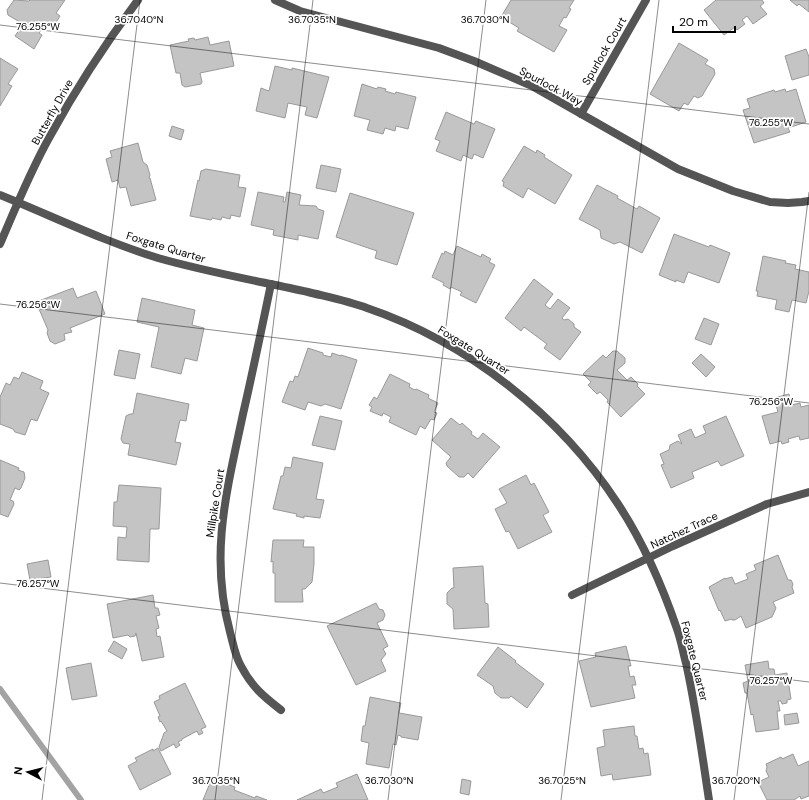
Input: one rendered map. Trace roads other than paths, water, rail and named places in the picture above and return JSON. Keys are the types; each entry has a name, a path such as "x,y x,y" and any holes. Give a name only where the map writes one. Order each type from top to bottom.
{"street":[{"name":"Butterfly Drive","path":"0,244 48,139 90,67 138,0"},
{"name":"Spurlock Way","path":"275,0 300,11 439,48 474,61 532,86 678,169 733,191 770,202 788,203 809,200"},
{"name":"Spurlock Court","path":"581,114 646,0"},
{"name":"Foxgate Quarter","path":"0,195 103,239 157,258 342,300 391,317 443,341 504,381 553,424 596,474 618,504 649,558 678,630 692,690 709,800"},
{"name":"Millpike Court","path":"271,284 226,494 220,539 220,576 225,614 240,665 248,679 260,694 281,710"},
{"name":"Natchez Trace","path":"572,595 767,504 809,492"}],"waterway":[{"path":"0,689 81,800"}]}
